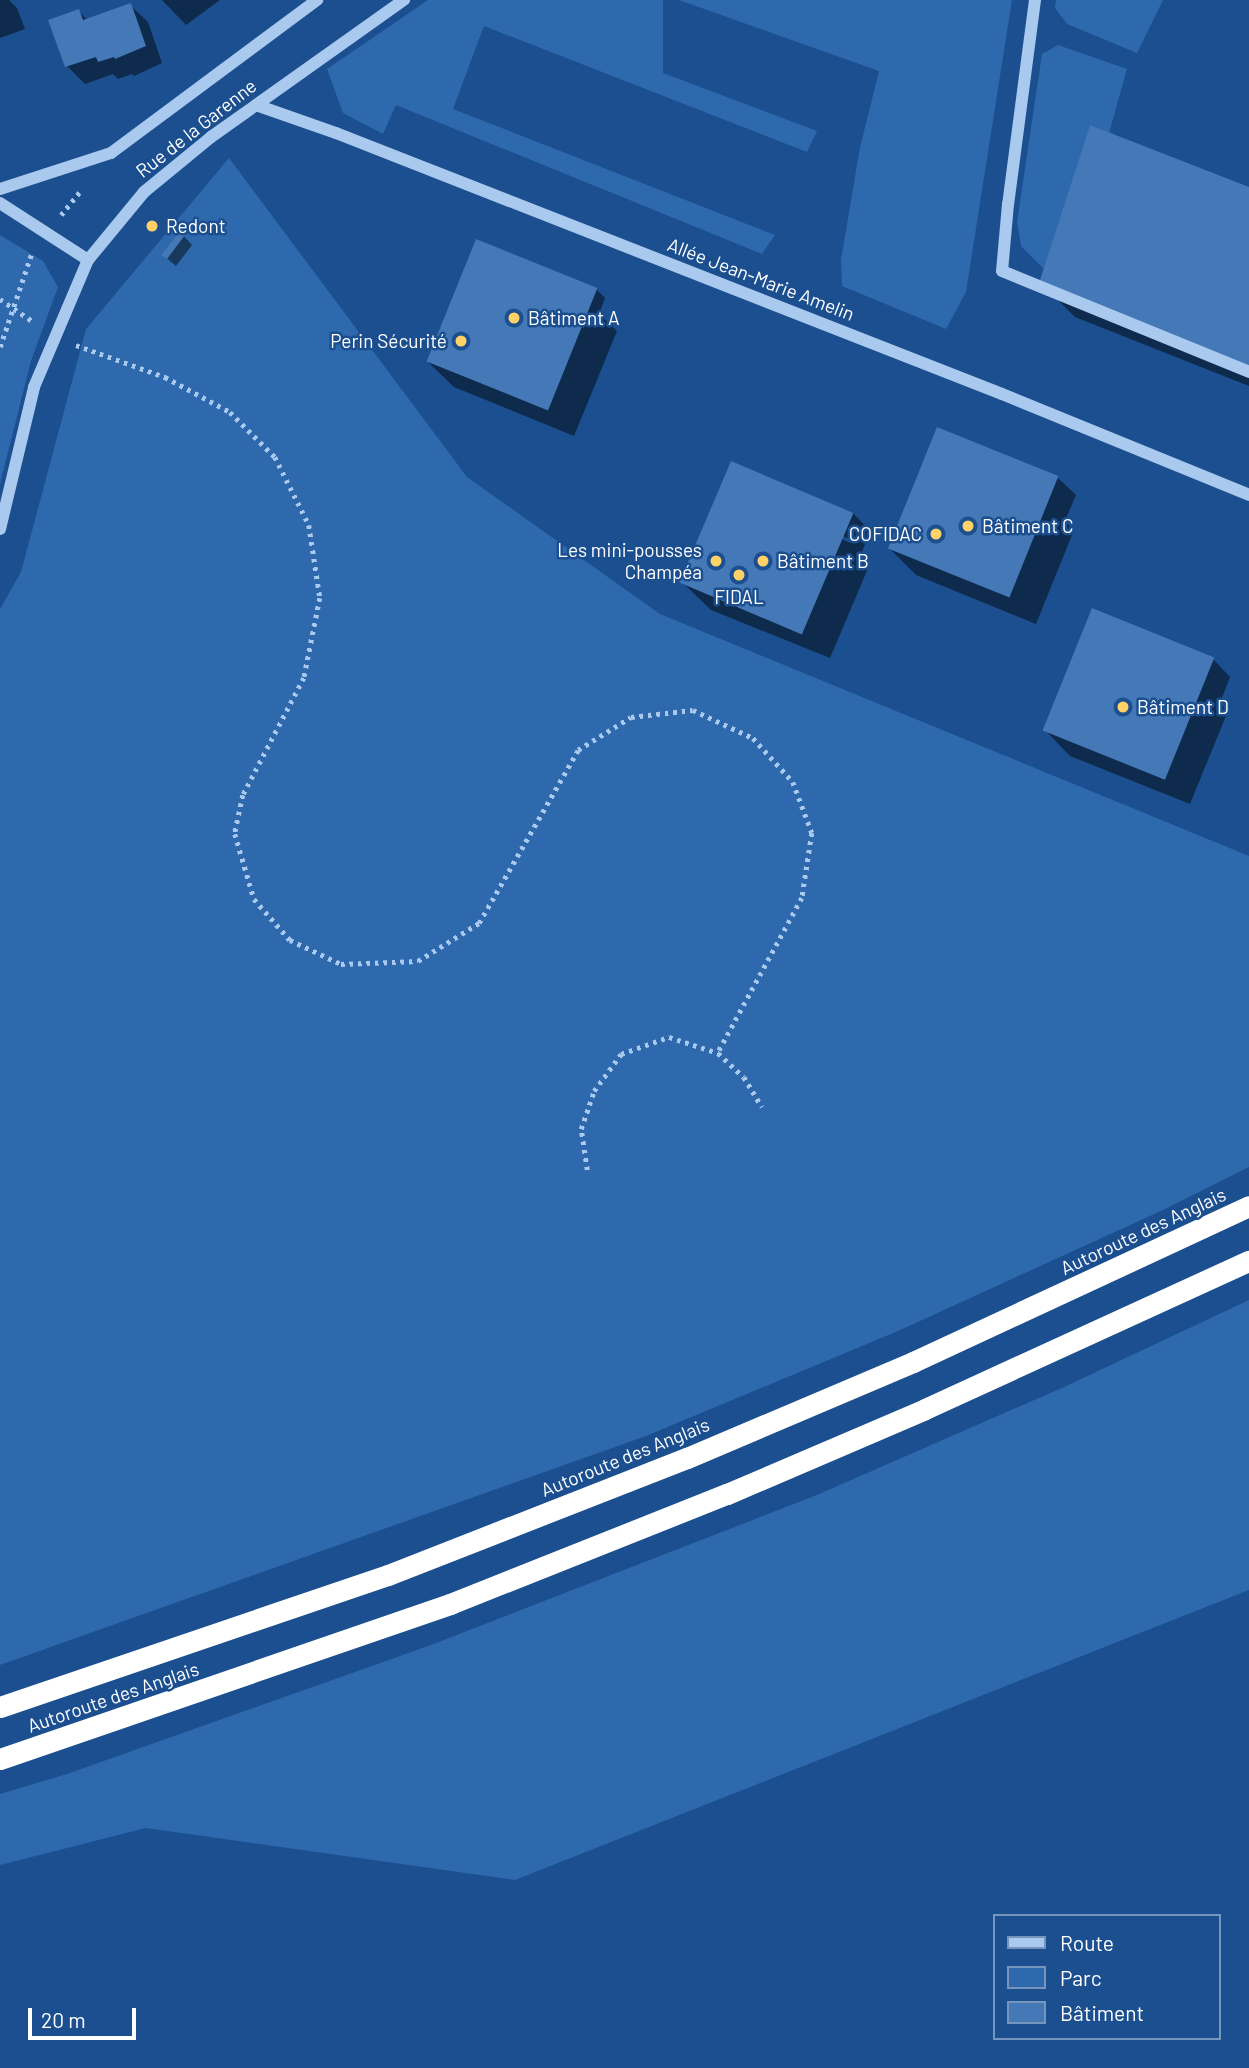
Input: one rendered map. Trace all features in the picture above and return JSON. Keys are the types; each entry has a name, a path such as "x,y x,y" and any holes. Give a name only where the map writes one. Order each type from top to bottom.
{"highway":[{"name":"Autoroute des Anglais","path":"0,1707 388,1575 674,1463 913,1362 1249,1206"},
{"name":"Autoroute des Anglais","path":"0,1759 450,1604 702,1504 925,1409 1249,1261"}],"street":[{"name":"Rue de la Garenne","path":"0,189 111,153 317,0"},
{"name":"Rue de la Garenne","path":"0,529 34,387 88,260 144,192 256,105 404,0"},
{"path":"1035,0 1007,204 1002,271 1249,372"},
{"name":"Allée Jean-Marie Amelin","path":"256,105 361,143 990,389 1249,495"},
{"path":"0,203 88,260"}],"path":[{"path":"0,299 55,337 165,377 230,412 275,457 309,525 320,598 304,678 243,795 235,834 254,899 290,940 341,964 418,961 479,923 578,750 631,717 693,710 753,738 793,782 812,833 802,898 718,1053"},
{"path":"587,1170 581,1129 594,1091 621,1054 669,1037 718,1053 744,1077 761,1107"}],"green space":[{"path":"428,0 663,0 663,73 817,131 807,152 484,26 453,109 775,235 762,254 396,105 383,134 343,113 327,69"},
{"path":"679,0 1012,0 966,292 946,329 842,286 841,260 860,147 879,71"},
{"path":"1056,0 1163,0 1137,53 1067,24 1055,8"},
{"path":"1058,45 1127,69 1109,133 1090,126 1044,269 1021,246 1017,222 1042,54"},
{"path":"229,158 467,477 660,614 1249,856 1249,1167 1163,1210 898,1331 646,1436 0,1665 0,609 21,572 86,329"},
{"path":"0,235 43,261 58,287 31,361 0,484"},
{"path":"1249,1300 1249,1590 515,1880 146,1828 0,1865 0,1794 67,1774 431,1645 817,1495 1064,1387"}],"building":[{"path":"131,3 146,46 115,59 114,57 98,62 96,57 65,67 48,20 79,9 83,20"},
{"path":"1090,125 1249,187 1249,367 1039,283"},
{"path":"181,230 185,235 167,259 161,255"},
{"name":"Bâtiment A","path":"476,239 597,288 548,410 427,361"},
{"name":"Bâtiment C","path":"937,427 1058,476 1009,598 888,548"},
{"name":"Bâtiment B","path":"731,461 853,513 802,634 679,583"},
{"name":"Bâtiment D","path":"1092,608 1214,657 1165,780 1043,730"}],"place":[{"name":"Redont","path":"152,226"},
{"name":"Bâtiment A","path":"514,318"},
{"name":"Perin Sécurité","path":"461,341"},
{"name":"Bâtiment C","path":"968,526"},
{"name":"COFIDAC","path":"936,534"},
{"name":"Les mini-pousses Champéa","path":"716,561"},
{"name":"Bâtiment B","path":"763,561"},
{"name":"FIDAL","path":"739,575"},
{"name":"Bâtiment D","path":"1123,707"}]}
